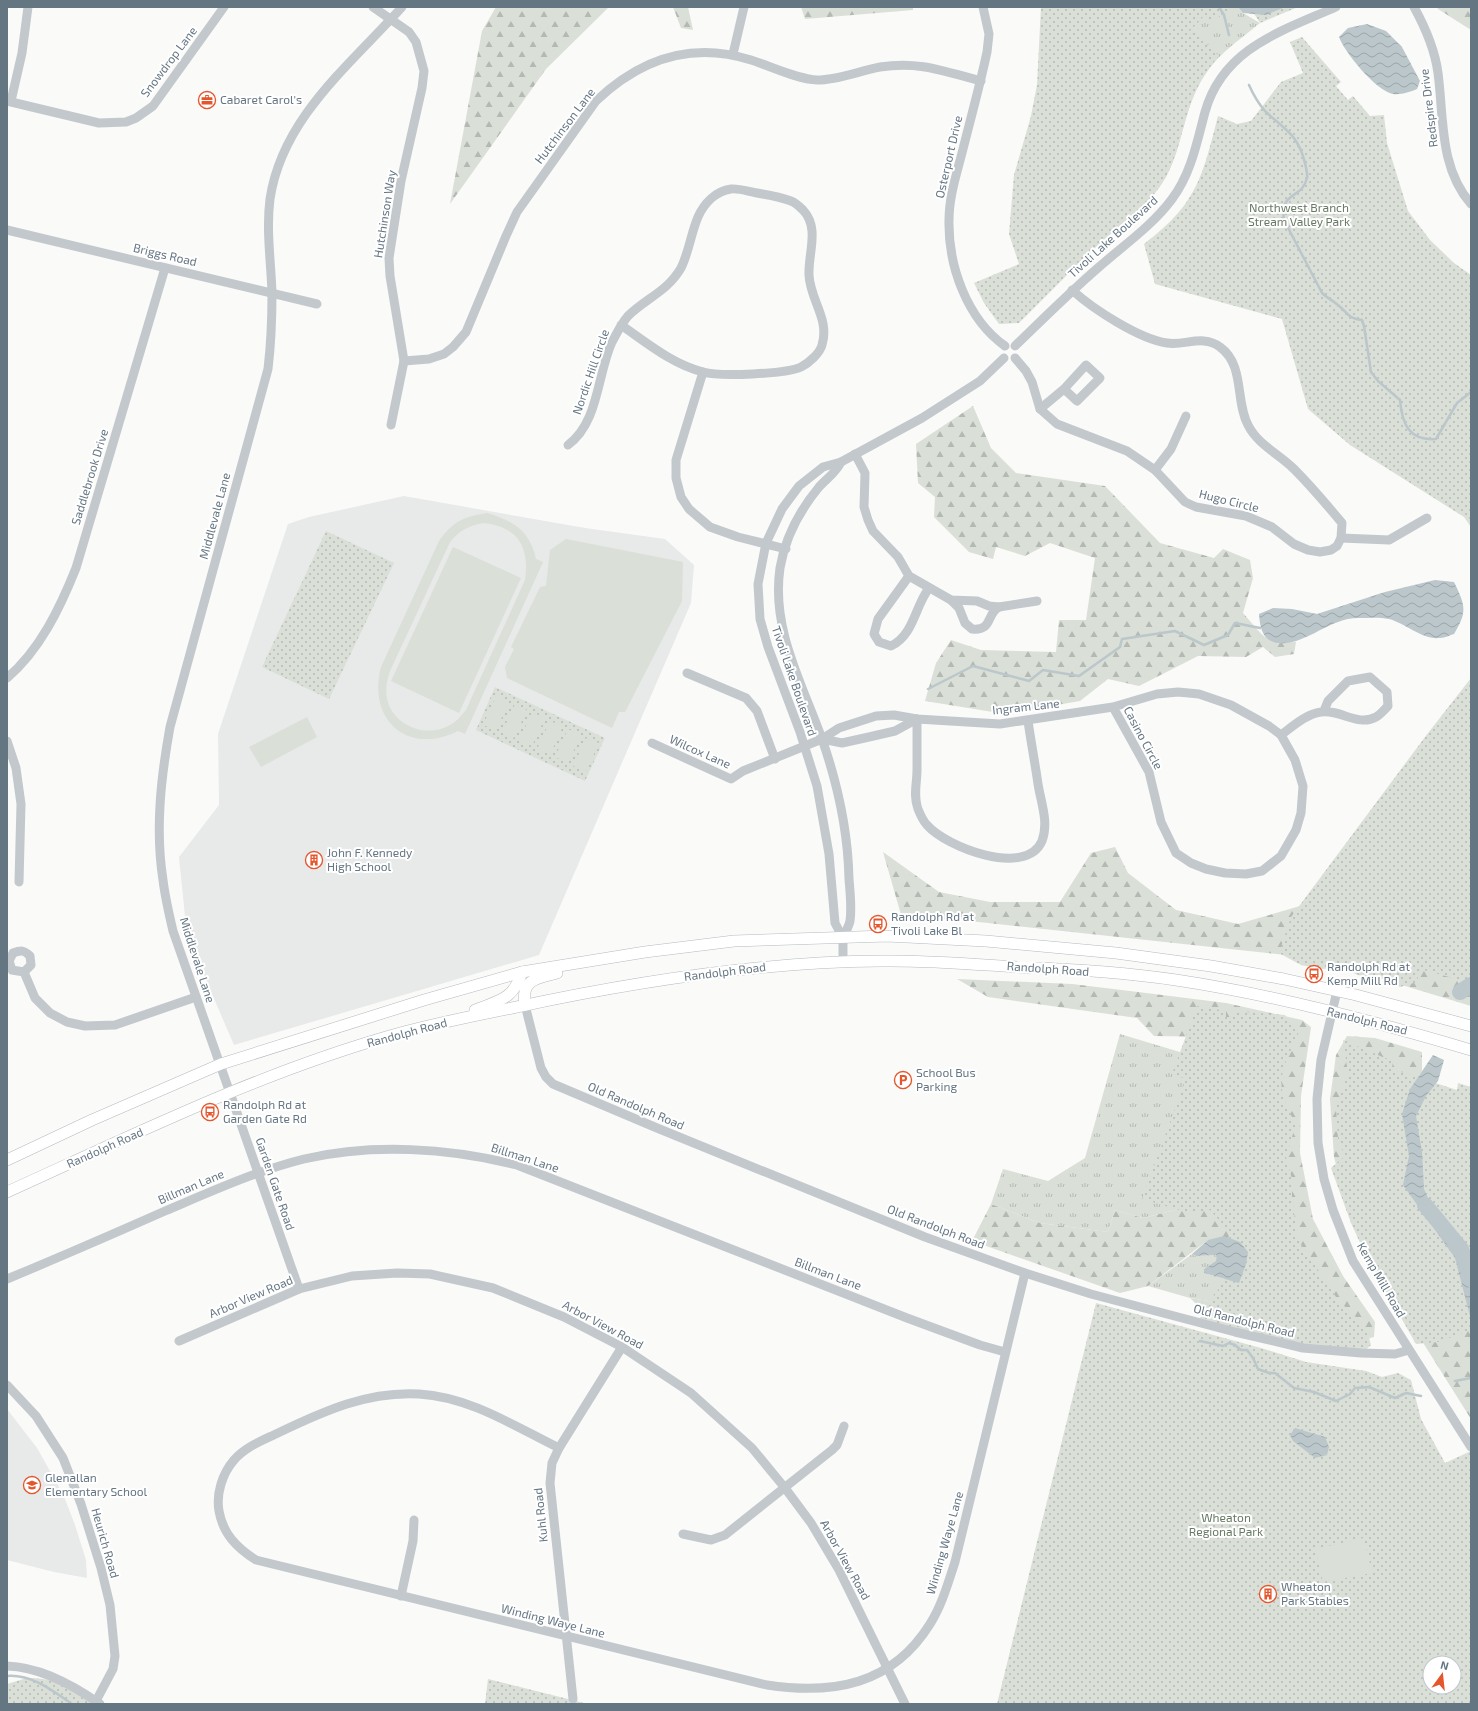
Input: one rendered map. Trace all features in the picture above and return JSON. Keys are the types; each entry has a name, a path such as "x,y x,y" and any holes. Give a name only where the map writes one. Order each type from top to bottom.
{"main road":[{"name":"Randolph Road","path":"7,1160 92,1120 221,1064 348,1023 522,972 596,962 646,952 734,941 887,936 940,938 1116,953 1211,966 1337,990 1471,1026"},
{"name":"Randolph Road","path":"7,1192 230,1092 345,1050 395,1035 587,991 672,978 773,966 908,961 1057,968 1164,978 1245,992 1388,1025 1471,1050"},
{"path":"525,1005 525,988 533,980 596,962"},
{"path":"447,1022 510,995 518,987 522,972"}],"street":[{"path":"9,101 22,53 28,7"},
{"name":"Snowdrop Lane","path":"9,101 99,123 126,122 136,118 153,106 224,7"},
{"path":"373,7 392,18"},
{"name":"Middlevale Lane","path":"221,1064 173,931 162,880 160,814 162,770 170,727 268,369 272,334 272,293 268,226 270,199 276,174 288,142 307,111 325,89 402,7"},
{"path":"733,54 744,7"},
{"name":"Osterport Drive","path":"983,7 988,34 987,52 981,81 951,194 950,238 954,266 964,296 976,317 1005,346"},
{"name":"Tivoli Lake Boulevard","path":"1016,346 1072,290 1152,220 1172,199 1189,168 1207,106 1221,76 1243,54 1261,40 1336,7"},
{"name":"Redspire Drive","path":"1414,7 1422,22 1438,71 1447,159 1457,184 1471,204"},
{"name":"Hutchinson Way","path":"391,425 404,361 390,276 389,258 401,181 422,88 424,71 416,42 409,32 392,18"},
{"name":"Hutchinson Lane","path":"404,361 429,359 444,354 453,347 466,332 517,212 596,102 612,86 641,67 661,59 681,54 708,52 733,54 811,79 826,80 879,67 910,64 926,66 981,81"},
{"name":"Nordic Hill Circle","path":"568,445 578,437 588,419 611,345 621,325 629,315 673,281 682,265 698,216 708,201 718,193 732,188 783,198 795,202 808,216 813,238 809,281 823,321 824,330 822,347 810,362 800,368 733,375 703,372 663,355 621,325"},
{"name":"Briggs Road","path":"7,230 317,304"},
{"name":"Saddlebrook Drive","path":"7,678 35,646 50,624 66,592 78,560 165,268"},
{"path":"1072,290 1098,311 1149,338 1168,344 1205,340 1220,347 1234,365 1247,424 1252,432 1260,442 1293,467 1322,499 1342,523 1341,538 1389,540 1427,518"},
{"path":"1011,344 1016,346 1018,354 1015,358 1011,360 1004,358 1002,351 1005,346 1011,344"},
{"name":"Tivoli Lake Boulevard","path":"843,963 842,938 834,923 825,828 817,786 768,647 760,619 758,584 766,543 782,508 799,486 823,467 841,462 922,418 980,381 1004,358"},
{"path":"1015,358 1026,371 1032,382 1040,410 1064,389"},
{"path":"703,372 676,460 676,478 680,497 689,510 710,526 738,536 786,548"},
{"name":"Hugo Circle","path":"1040,410 1057,424 1127,451 1155,470 1185,502 1196,506 1246,516 1258,520 1272,527 1294,544 1308,550 1320,552 1331,550 1337,546 1341,538"},
{"path":"1155,470 1172,449 1186,416"},
{"path":"855,454 865,473 864,507 868,520 873,531 898,557 909,576 951,600 959,608 965,623 972,629 984,628 989,623 994,610 999,607"},
{"name":"Tivoli Lake Boulevard","path":"841,462 837,470 820,486 802,509 790,535 786,548 781,566 778,593 780,621 786,644 822,739 835,782 849,862 850,922 842,938"},
{"path":"909,576 878,619 874,634 879,642 891,646 899,642 910,628 929,588"},
{"path":"951,600 978,601 989,606 999,607 1037,601"},
{"path":"687,673 746,698 758,710 775,759"},
{"path":"1281,735 1301,720 1324,711 1359,721 1376,717 1388,706 1388,692 1370,677 1348,681 1328,701 1324,711"},
{"name":"Casino Circle","path":"1178,692 1199,694 1230,705 1269,726 1281,735 1295,760 1303,786 1301,813 1296,830 1281,856 1262,871 1246,874 1225,873 1206,869 1191,863 1176,853 1161,822 1150,772 1113,707 1156,694 1178,692"},
{"name":"Ingram Lane","path":"804,746 822,739 839,728 876,716 894,715 1000,724 1113,707"},
{"path":"822,739 842,743 895,731 917,718"},
{"path":"917,718 917,772 915,788 918,808 926,825 940,837 960,848 982,855 1004,857 1023,856 1034,852 1042,841 1045,828 1043,802 1039,787 1028,721"},
{"path":"7,741 16,768 20,804 19,882"},
{"name":"Wilcox Lane","path":"652,743 731,779 743,771 804,746"},
{"path":"24,972 35,998 50,1013 67,1022 85,1026 115,1025 196,997"},
{"name":"Kemp Mill Road","path":"1337,990 1321,1060 1317,1099 1318,1143 1324,1179 1341,1233 1353,1261 1471,1446"},
{"name":"Old Randolph Road","path":"525,1005 541,1068 546,1077 558,1086 925,1237 1025,1274 1091,1294 1235,1332 1303,1348 1361,1353 1395,1354 1409,1350"},
{"name":"Garden Gate Road","path":"221,1064 299,1289"},
{"name":"Billman Lane","path":"7,1280 230,1183 304,1159 366,1150 425,1150 486,1157 517,1165 980,1345 1005,1352"},
{"name":"Arbor View Road","path":"179,1341 299,1289 352,1276 397,1272 430,1274 493,1288 564,1317 622,1346 691,1393 752,1448 785,1488 811,1523 839,1570 905,1704"},
{"name":"Winding Waye Lane","path":"559,1448 467,1403 419,1394 378,1396 358,1400 325,1411 247,1448 234,1460 227,1470 217,1501 221,1522 225,1531 240,1549 256,1560 767,1685 796,1689 833,1688 865,1680 895,1663 919,1640 931,1623 943,1598 954,1562 1025,1274"},
{"name":"Kuhl Road","path":"573,1699 550,1483 552,1463 559,1448 622,1346"},
{"name":"Heurich Road","path":"7,1385 36,1416 63,1458 81,1504 101,1568 110,1605 115,1656 112,1669 98,1703"},
{"path":"683,1534 710,1540 725,1535 837,1445 844,1426"},
{"path":"401,1596 413,1541 414,1520"},
{"path":"7,1666 22,1666 41,1672 98,1703"}],"shaded area":[{"name":"John F. Kennedy High School","path":"404,496 585,528 665,539 694,565 691,603 539,955 234,1045 187,936 179,857 219,805 218,734 288,524 309,517"},
{"name":"Glenallan Elementary School","path":"7,1409 37,1448 63,1494 86,1560 87,1578 54,1572 7,1560"}],"green space":[{"path":"496,7 609,7 546,69 450,204 482,31"},
{"path":"673,7 688,7 693,30 681,28"},
{"path":"801,7 913,7 913,10 805,19"},
{"path":"1041,7 1234,7 1210,22 1203,17 1189,32 1191,35 1194,32 1219,56 1194,94 1172,165 1159,189 1149,200 1087,255 1019,323 999,324 984,303 974,283 1019,264 1009,234 1014,175 1031,116 1037,85"},
{"path":"1146,7 1238,7 1243,13 1260,23 1220,56 1201,81 1188,112 1180,142 1169,172 1149,200"},
{"path":"1250,7 1298,7 1260,23"},
{"path":"1437,7 1471,7 1471,30 1438,9"},
{"name":"Northwest Branch Stream Valley Park","path":"1302,37 1341,82 1336,86 1348,100 1353,96 1370,116 1384,115 1387,143 1408,211 1430,240 1454,263 1471,275 1471,527 1464,517 1350,445 1308,409 1282,319 1155,284 1144,244 1162,230 1176,216 1195,188 1202,173 1218,116 1237,124 1251,121 1281,82 1303,73 1290,42"},
{"path":"973,406 991,448 1016,473 1105,486 1160,543 1214,558 1223,549 1250,560 1253,578 1243,613 1260,633 1270,640 1277,642 1296,642 1294,654 1275,657 1263,647 1246,657 1198,656 1139,686 1108,679 1080,701 1005,714 925,701 936,663 951,640 981,650 1056,652 1059,620 1086,620 1095,558 1050,543 1025,556 996,547 993,559 969,552 934,517 935,497 918,483 916,444"},
{"path":"487,513 497,516 519,528 530,541 536,559 543,562 465,734 458,731 440,738 423,739 408,736 396,728 386,717 380,703 378,686 381,667 439,541 454,524 465,518","holes":["483,523 495,525 513,534 519,541 525,558 525,580 466,710 454,722 441,729 431,731 412,727 404,723 390,708 386,692 390,671 450,542 457,534 469,527"]},
{"path":"326,531 394,563 329,699 262,667"},
{"path":"566,539 683,562 682,601 625,712 619,712 612,728 507,678 505,667 514,649 511,647 540,587 546,586 550,550"},
{"path":"453,547 521,578 459,713 391,681"},
{"path":"1471,678 1471,983 1420,969 1417,982 1400,987 1379,976 1361,976 1340,968 1320,969 1301,965 1279,953 1291,917 1425,737"},
{"path":"495,687 605,738 585,781 476,730"},
{"path":"496,696 509,702 496,730 483,725"},
{"path":"515,704 527,710 514,738 502,732"},
{"path":"1471,706 1471,1006 1313,958 960,920 902,918 883,852 939,892 990,902 1060,902 1091,853 1115,847 1128,873 1176,910 1238,924 1314,902"},
{"path":"532,712 545,718 532,746 519,741"},
{"path":"307,717 317,737 261,767 249,747"},
{"path":"550,721 563,726 550,755 537,749"},
{"path":"568,729 581,735 568,763 555,757"},
{"path":"586,738 599,743 586,772 573,766"},
{"path":"957,979 1072,984 1226,1003 1302,1020 1311,1027 1301,1096 1300,1153 1313,1219 1343,1276 1375,1322 1374,1337 1344,1345 1214,1321 1190,1298 1239,1306 1226,1037 1154,1036 1137,1018 988,997"},
{"path":"1197,1006 1226,1011 1226,1017 1231,1018 1232,1011 1285,1015 1299,1032 1288,1057 1282,1078 1284,1098 1288,1110 1296,1124 1286,1157 1292,1179 1292,1196 1297,1238 1338,1300 1366,1327 1371,1345 1360,1355 1307,1350 1198,1321 1227,1276 1231,1252 1228,1230 1210,1210 1189,1213 1142,1199 1186,1079 1172,1074"},
{"path":"1120,1034 1213,1062 1191,1185 1228,1177 1267,1195 1292,1222 1289,1261 1280,1285 1259,1279 1239,1306 1190,1298 1148,1286 1192,1254 1196,1256 1217,1255 1217,1261 1204,1269 1204,1273 1239,1283 1246,1264 1248,1252 1240,1242 1248,1231 1230,1200 1195,1205 1143,1218 1115,1210 1108,1232 1040,1223 991,1204 1003,1169 1048,1181 1085,1158"},
{"path":"1347,1036 1375,1038 1422,1052 1422,1071 1410,1089 1471,1320 1471,1419 1388,1287 1350,1218 1334,1157 1330,1099 1336,1055"},
{"path":"1343,1040 1393,1060 1392,1069 1457,1090 1458,1083 1471,1087 1471,1330 1438,1342 1416,1344 1367,1258 1351,1223 1331,1168 1345,1156 1338,1139 1336,1107 1348,1074"},
{"path":"1230,1200 1240,1242 1208,1240 1148,1286 1120,1293 972,1241 991,1204 1040,1223 1108,1232 1115,1210 1143,1218 1195,1205"},
{"name":"Wheaton Regional Park","path":"1096,1303 1261,1348 1306,1362 1366,1371 1382,1377 1398,1373 1411,1380 1421,1419 1445,1463 1471,1451 1471,1704 997,1704"},
{"path":"1364,1538 1372,1573 1323,1582 1315,1549"},
{"path":"27,1678 37,1678 68,1685 87,1693 105,1704 7,1704 7,1684"},
{"path":"488,1679 588,1704 485,1704"}],"water":[{"path":"1238,7 1285,7 1266,15 1243,13"},
{"path":"1367,24 1386,31 1402,47 1420,81 1417,89 1399,94 1393,94 1386,91 1370,79 1354,61 1339,37 1348,28"},
{"path":"1435,580 1454,582 1463,602 1463,614 1454,634 1444,638 1433,638 1420,634 1395,621 1378,618 1347,619 1288,643 1273,642 1265,636 1261,628 1259,614 1273,608 1292,609 1317,614 1385,592"},
{"path":"1433,1055 1444,1060 1438,1081 1426,1096 1416,1116 1422,1152 1424,1189 1445,1237 1471,1258 1471,1320 1455,1258 1403,1185 1409,1156 1402,1114 1410,1089"},
{"path":"1224,1236 1240,1242 1248,1252 1246,1264 1239,1283 1204,1273 1204,1269 1216,1261 1217,1255 1196,1256 1192,1254 1208,1240"},
{"path":"1295,1428 1325,1437 1329,1447 1327,1455 1315,1458 1293,1441 1290,1435"}],"waterway":[{"path":"1219,7 1224,15 1229,35"},
{"path":"1249,85 1265,111 1285,128 1295,139 1299,145 1305,163 1307,178 1301,190 1288,199 1285,204 1284,220 1322,293 1348,315 1362,320 1371,372 1378,381 1400,400 1405,423 1409,429 1413,434 1419,437 1436,439 1457,403 1471,392"},
{"path":"928,689 973,666 1029,681 1043,670 1079,676 1120,647 1122,639 1175,631 1204,645 1228,635 1235,623 1260,628"},
{"path":"1460,992 1471,985"},
{"path":"1425,1205 1461,1249 1471,1279"},
{"path":"1200,1341 1223,1346 1229,1343 1235,1345 1241,1350 1247,1350 1258,1369 1269,1373 1275,1373 1294,1388 1314,1392 1336,1401 1350,1394 1355,1388 1369,1387 1395,1398 1406,1393 1421,1396"},
{"path":"1455,1381 1471,1378"},
{"path":"7,1676 25,1678 42,1684 72,1704"}],"place":[{"name":"Cabaret Carol's","path":"207,100"},
{"name":"John F. Kennedy High School","path":"314,860"},
{"name":"Randolph Rd at Tivoli Lake Bl","path":"878,924"},
{"name":"Randolph Rd at Kemp Mill Rd","path":"1314,974"},
{"name":"School Bus Parking","path":"903,1080"},
{"name":"Randolph Rd at Garden Gate Rd","path":"210,1112"},
{"name":"Glenallan Elementary School","path":"32,1485"},
{"name":"Wheaton Park Stables","path":"1268,1594"}]}
